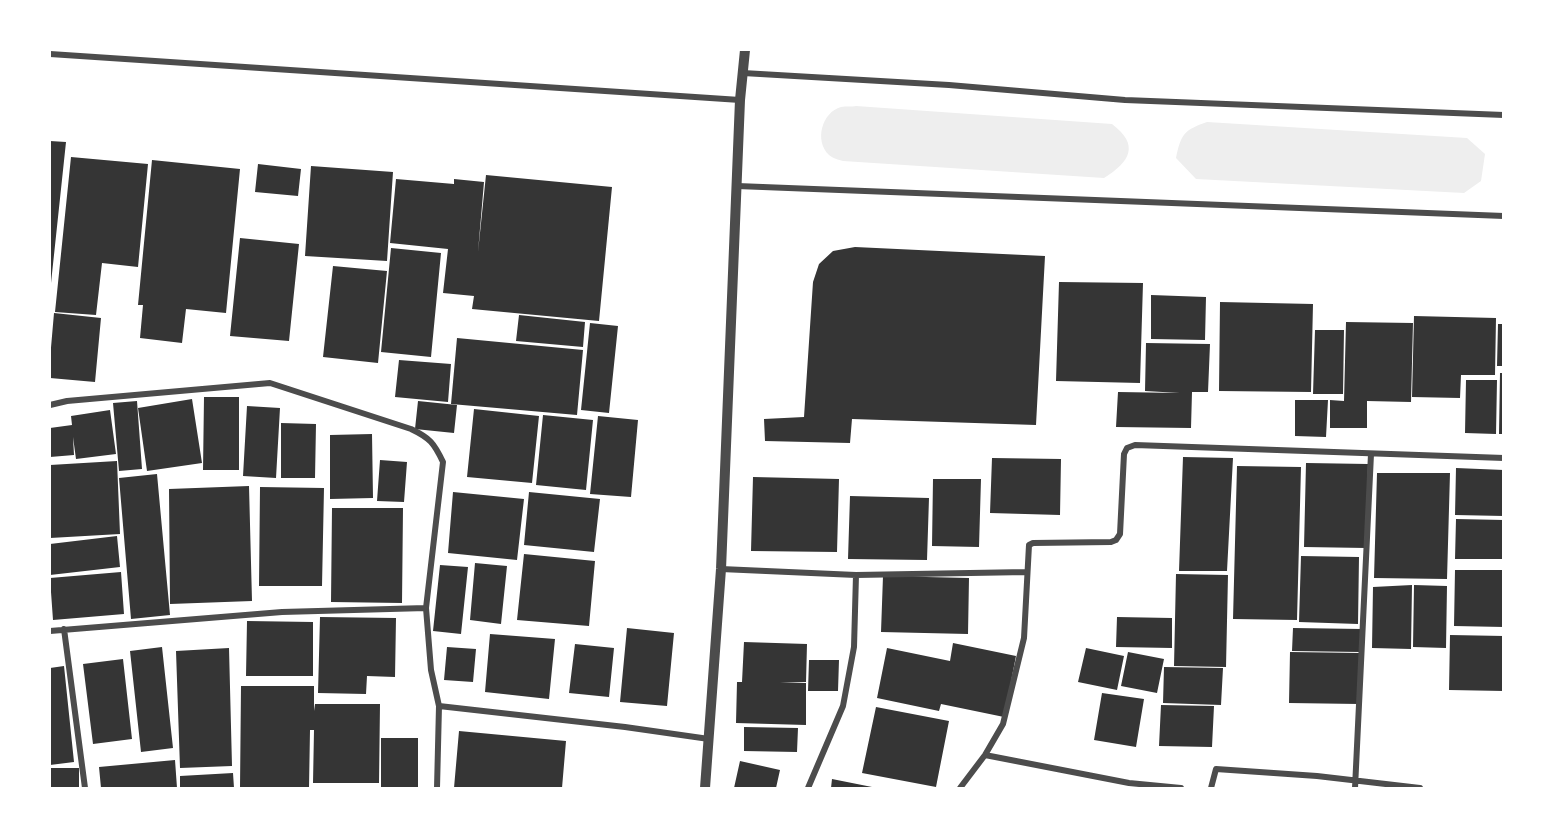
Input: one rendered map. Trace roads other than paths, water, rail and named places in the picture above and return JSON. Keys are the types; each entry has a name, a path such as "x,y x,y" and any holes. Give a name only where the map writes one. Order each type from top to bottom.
{"street":[{"path":"705,789 721,569 740,100 745,50"},
{"path":"50,54 740,100"},
{"path":"743,72 950,85 1125,100 1503,115"},
{"path":"737,186 1503,216"},
{"path":"50,405 67,401 270,383 427,436 443,462 426,608 431,670 439,706 437,789"},
{"path":"960,789 985,756 1003,724 1024,638 1029,545 1116,540 1120,534 1124,454 1127,448 1135,446 1503,458"},
{"path":"1354,789 1371,454"},
{"path":"721,569 856,575 1028,572"},
{"path":"808,789 843,706 854,647 856,575"},
{"path":"50,631 282,612 426,608"},
{"path":"64,629 85,789"},
{"path":"439,706 709,739"},
{"path":"985,756 1129,783 1180,789"},
{"path":"1211,789 1216,769 1317,776 1420,789"}]}
